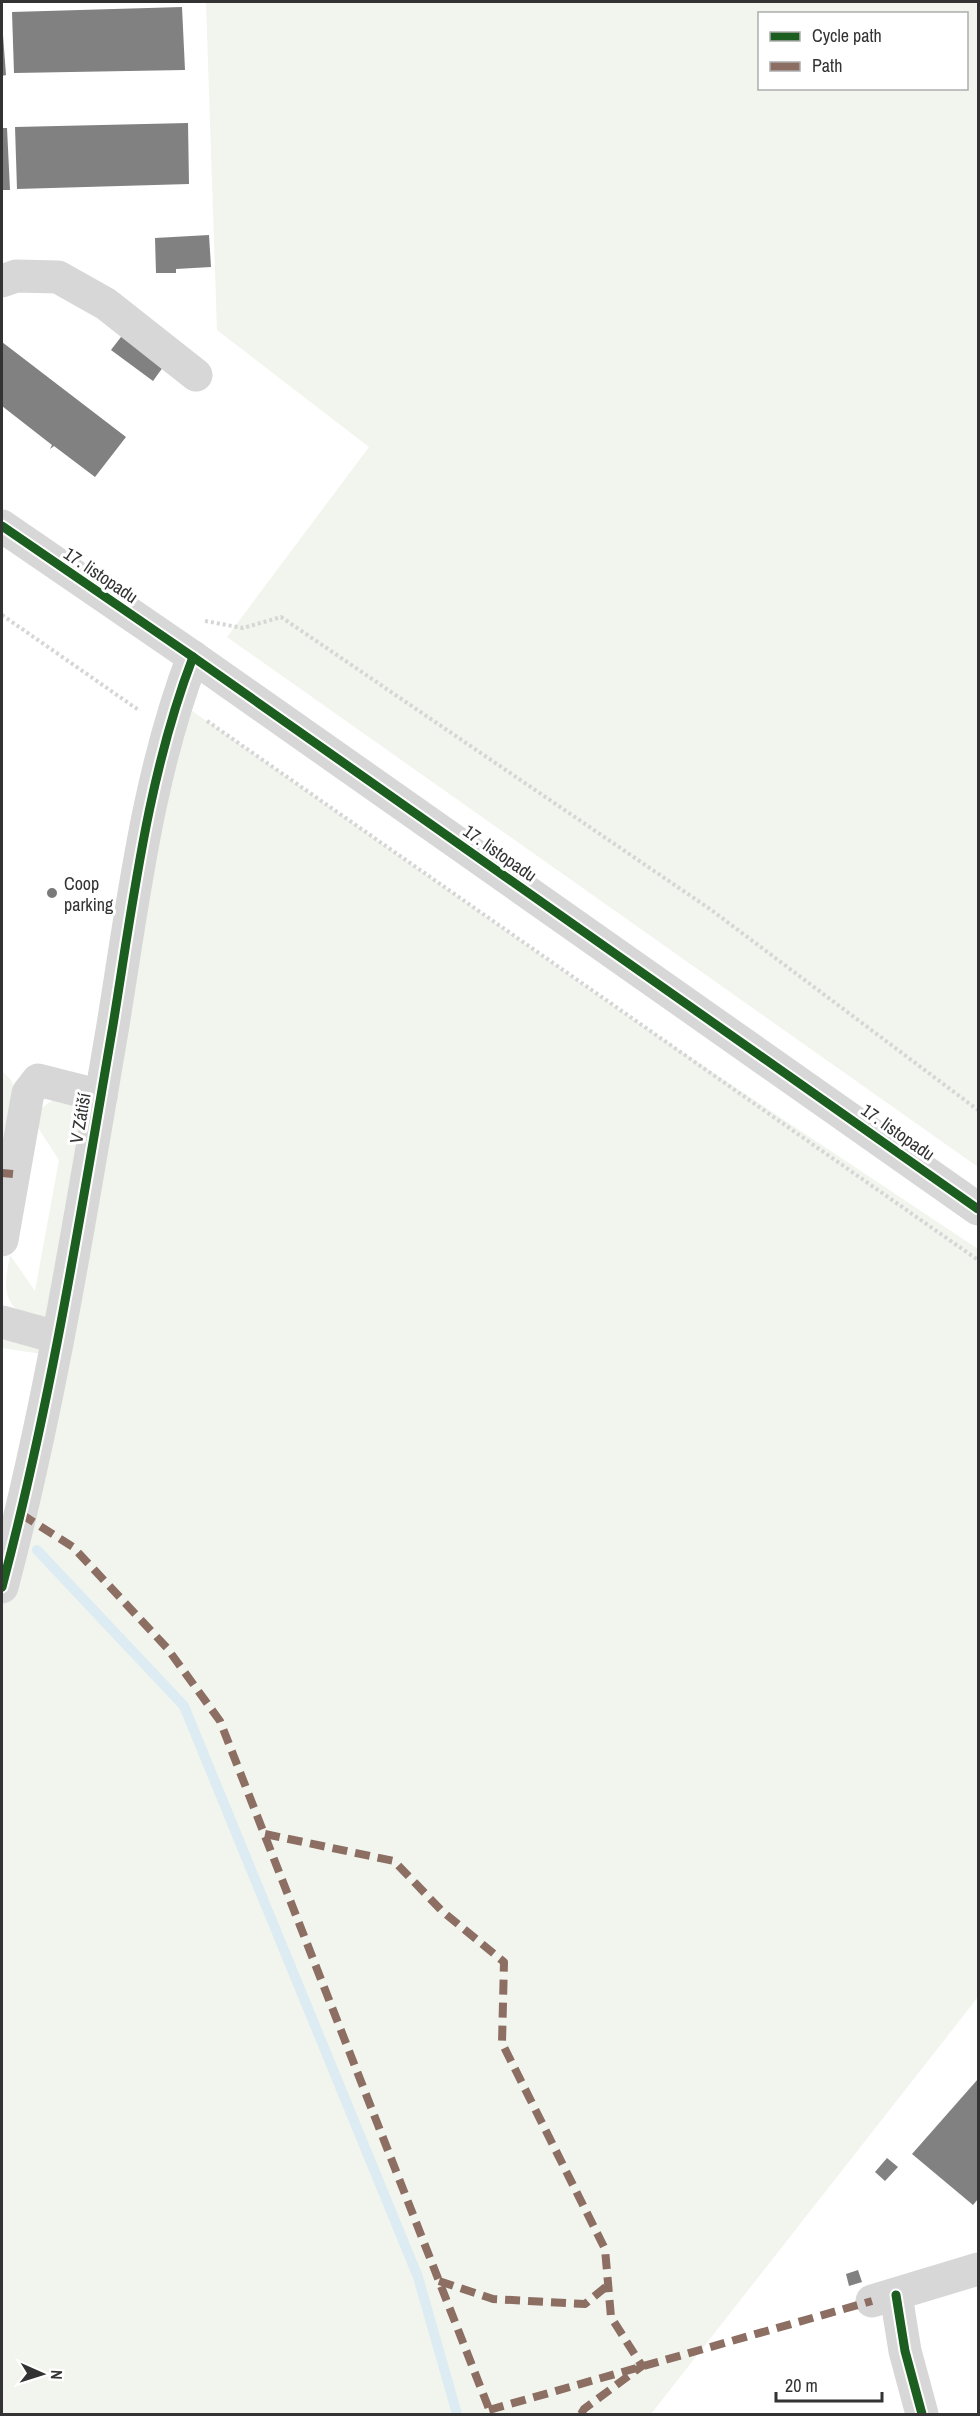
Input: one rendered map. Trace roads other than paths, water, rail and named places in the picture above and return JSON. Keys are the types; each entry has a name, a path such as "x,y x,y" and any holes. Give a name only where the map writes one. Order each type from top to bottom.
{"street":[{"path":"2,281 16,276 58,277 106,304 196,375"},
{"name":"17. listopadu","path":"2,526 193,657 978,1209"},
{"name":"V Zátiší","path":"2,1587 21,1514 56,1337 101,1096 132,905 159,768 172,718 193,657"},
{"path":"2,1240 28,1093 38,1080 101,1096"},
{"path":"2,1322 56,1337"},
{"path":"922,2415 905,2351 884,2298 978,2269"}],"waterway":[{"path":"37,1550 184,1706 418,2277 457,2414"}],"place":[{"name":"Coop parking","path":"52,893"}]}
